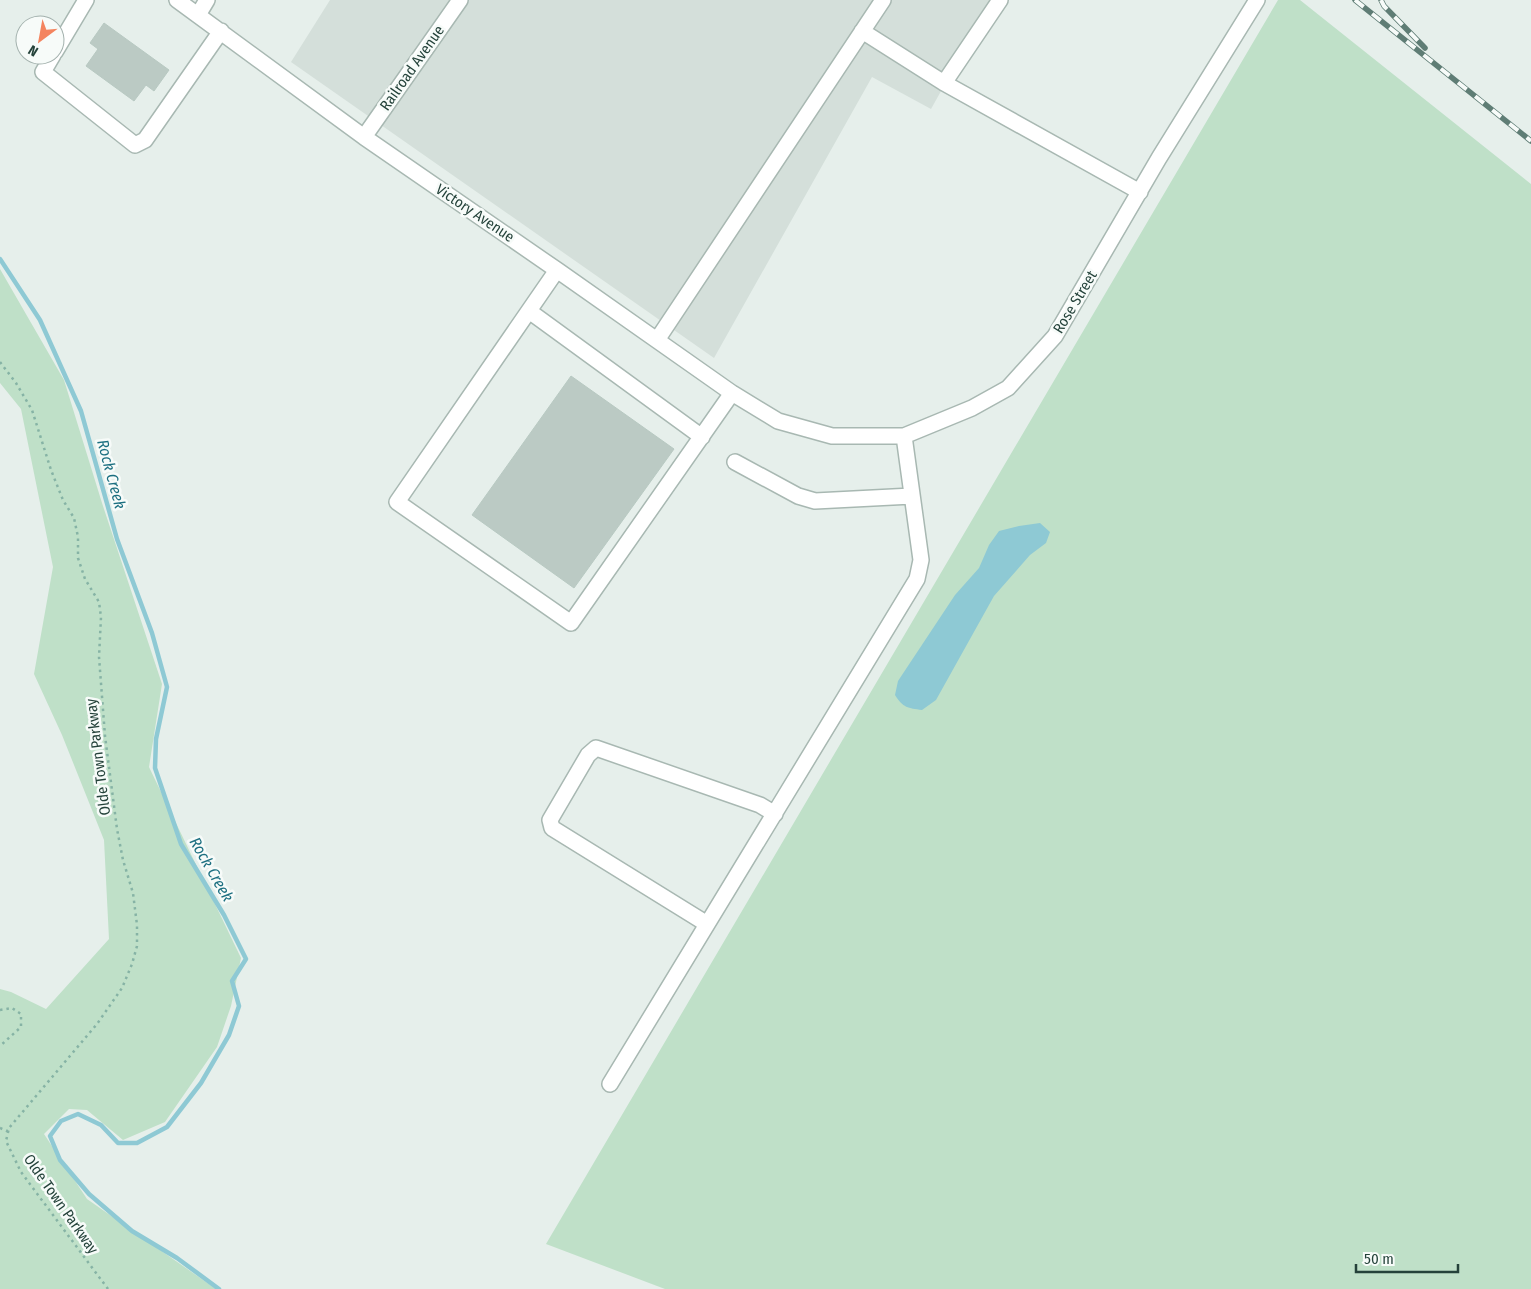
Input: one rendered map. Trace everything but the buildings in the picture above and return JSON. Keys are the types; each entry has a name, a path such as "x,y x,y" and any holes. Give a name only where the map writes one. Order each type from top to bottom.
{"street":[{"path":"65,35 86,0"},
{"name":"Victory Avenue","path":"176,0 364,137 732,393 778,421"},
{"path":"198,15 207,0"},
{"name":"Railroad Avenue","path":"364,137 460,0"},
{"path":"657,340 883,0"},
{"path":"944,83 1000,0"},
{"name":"Rose Street","path":"778,421 832,436 904,436 972,408 1008,388 1055,336 1257,0"},
{"path":"47,65 43,72 135,146 145,140 221,31"},
{"path":"862,31 944,83 1140,192"},
{"path":"557,270 397,502 570,623 732,393"},
{"path":"529,312 702,437"},
{"path":"610,1084 776,814 917,579 921,560 904,436"},
{"path":"735,462 798,496 815,501 912,496"},
{"path":"707,924 552,828 550,820 588,755 596,748 760,805 776,814"}],"path":[{"name":"Olde Town Parkway","path":"0,362 16,383 32,410 51,470 63,500 74,518 78,537 80,565 85,579 99,602 101,617 99,657 105,736 119,837 123,860 133,893 137,925 136,946 132,964 122,988 97,1024 9,1128 6,1141 21,1172 108,1289"},
{"path":"0,1010 12,1008 21,1014 21,1027 0,1046"},
{"path":"0,1128 7,1131 9,1128"}],"shaded area":[{"path":"330,0 992,0 931,109 872,77 714,358 291,62"}],"green space":[{"path":"1278,0 1300,0 1531,184 1531,1289 665,1289 546,1244"},
{"path":"0,269 64,380 102,503 162,684 149,767 241,958 231,1006 217,1047 165,1122 123,1140 87,1110 69,1109 44,1134 87,1199 216,1289 0,1289 0,989 11,992 46,1009 109,939 104,840 62,735 34,674 53,567 21,409 0,383"}],"water":[{"path":"1040,523 1050,532 1046,543 1030,555 994,596 936,700 922,710 903,705 895,695 898,681 955,595 979,568 989,545 999,531"}],"waterway":[{"name":"Rock Creek","path":"0,259 40,320 81,411 117,539 152,633 167,687 156,739 155,768 181,844 224,915 246,959 232,981 239,1006 229,1035 201,1083 167,1127 137,1143 118,1143 101,1125 78,1114 61,1121 50,1136 60,1160 89,1194 132,1231 177,1258 219,1289"}],"railway":[{"path":"1355,0 1531,141"},
{"path":"1381,0 1384,6 1425,48"}]}
